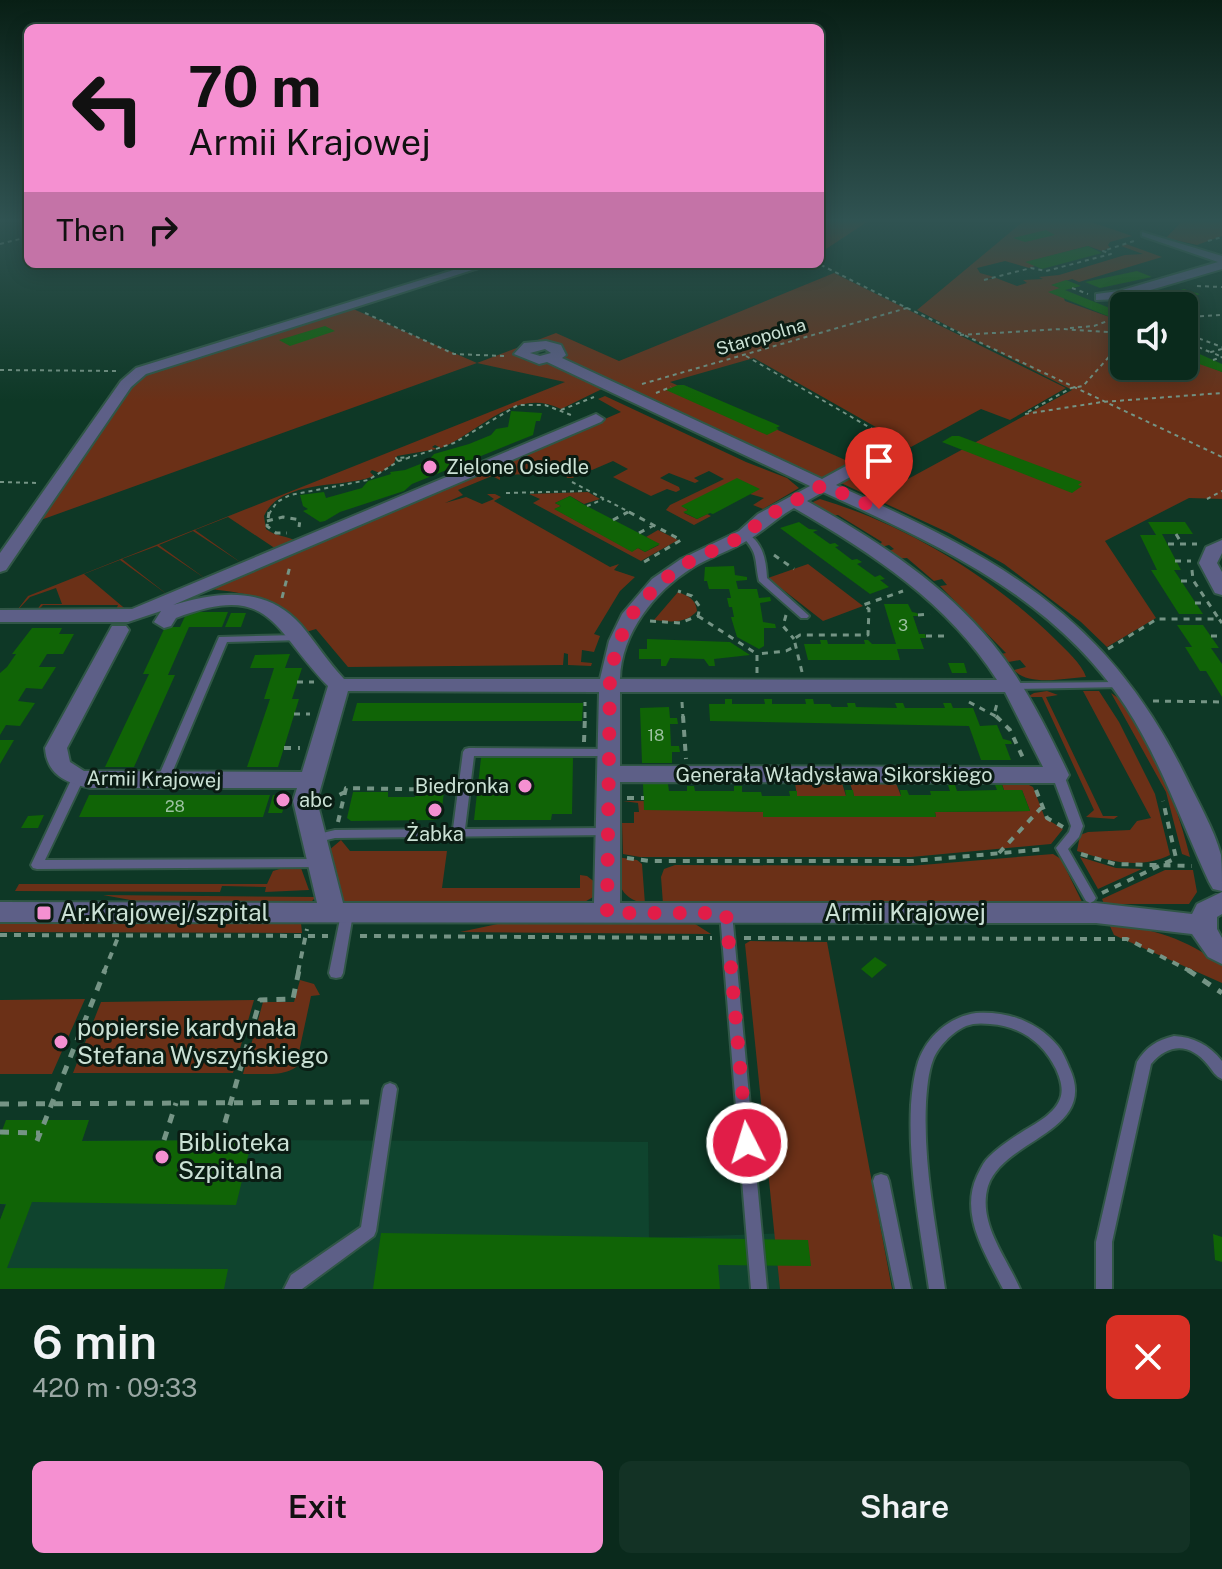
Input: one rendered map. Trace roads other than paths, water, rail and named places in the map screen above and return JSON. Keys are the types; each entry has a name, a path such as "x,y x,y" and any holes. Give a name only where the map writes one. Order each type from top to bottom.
{"street":[{"path":"0,566 126,384 141,371 434,280"},
{"path":"1094,296 1120,295 1166,280"},
{"path":"523,356 552,359 948,542 1041,594 1058,617 1121,684 1171,765 1222,882"},
{"path":"0,616 128,616 293,542 592,420"},
{"path":"607,913 609,687 619,641 643,600 659,583 687,563 745,535 764,518 885,451"},
{"path":"794,501 896,564 938,597 973,633 1034,725 1058,775"},
{"path":"1215,596 1208,563 1212,551 1222,545"},
{"path":"164,622 168,614 199,601 263,604 279,614 339,685 1010,686"},
{"name":"Armii Krajowej","path":"119,630 56,748 60,765 65,771 78,778 303,780"},
{"path":"339,685 303,780 305,809 316,851 341,921"},
{"name":"Generała Władysława Sikorskiego","path":"609,763 688,775 1058,775"},
{"path":"1222,902 1206,911 1202,926 1209,941 1222,954"},
{"name":"Armii Krajowej","path":"0,912 341,921 607,913 727,925 1096,913 1202,926"}],"lane":[{"path":"745,535 758,545 762,557 762,579 804,616"},
{"path":"163,780 223,639 298,638"},
{"path":"1010,686 1121,684"},
{"path":"458,833 469,752 584,752 609,763"},
{"path":"1058,775 1077,826 1075,834 1062,848 1090,898"},
{"path":"78,778 37,865 316,851 335,834 458,833 607,844"},
{"path":"336,973 341,921"},
{"path":"727,925 759,1289"},
{"path":"937,1289 921,1169 920,1112 925,1063 944,1032 962,1021 986,1018 1014,1022 1041,1036 1067,1075 1068,1097 1062,1114 994,1158 985,1171 979,1191 984,1235 1012,1289"},
{"path":"1104,1289 1104,1242 1144,1062 1157,1045 1173,1041 1191,1044 1209,1055 1222,1073"},
{"path":"292,1289 297,1281 368,1231 390,1096"},
{"path":"881,1181 903,1289"}],"place":[{"name":"Zielone Osiedle","path":"430,467"},
{"name":"Biedronka","path":"525,786"},
{"name":"abc","path":"283,800"},
{"name":"Żabka","path":"435,810"},
{"name":"Ar.Krajowej/szpital","path":"44,913"},
{"name":"popiersie kardynała Stefana Wyszyńskiego","path":"61,1042"},
{"name":"Biblioteka Szpitalna","path":"162,1157"}]}
